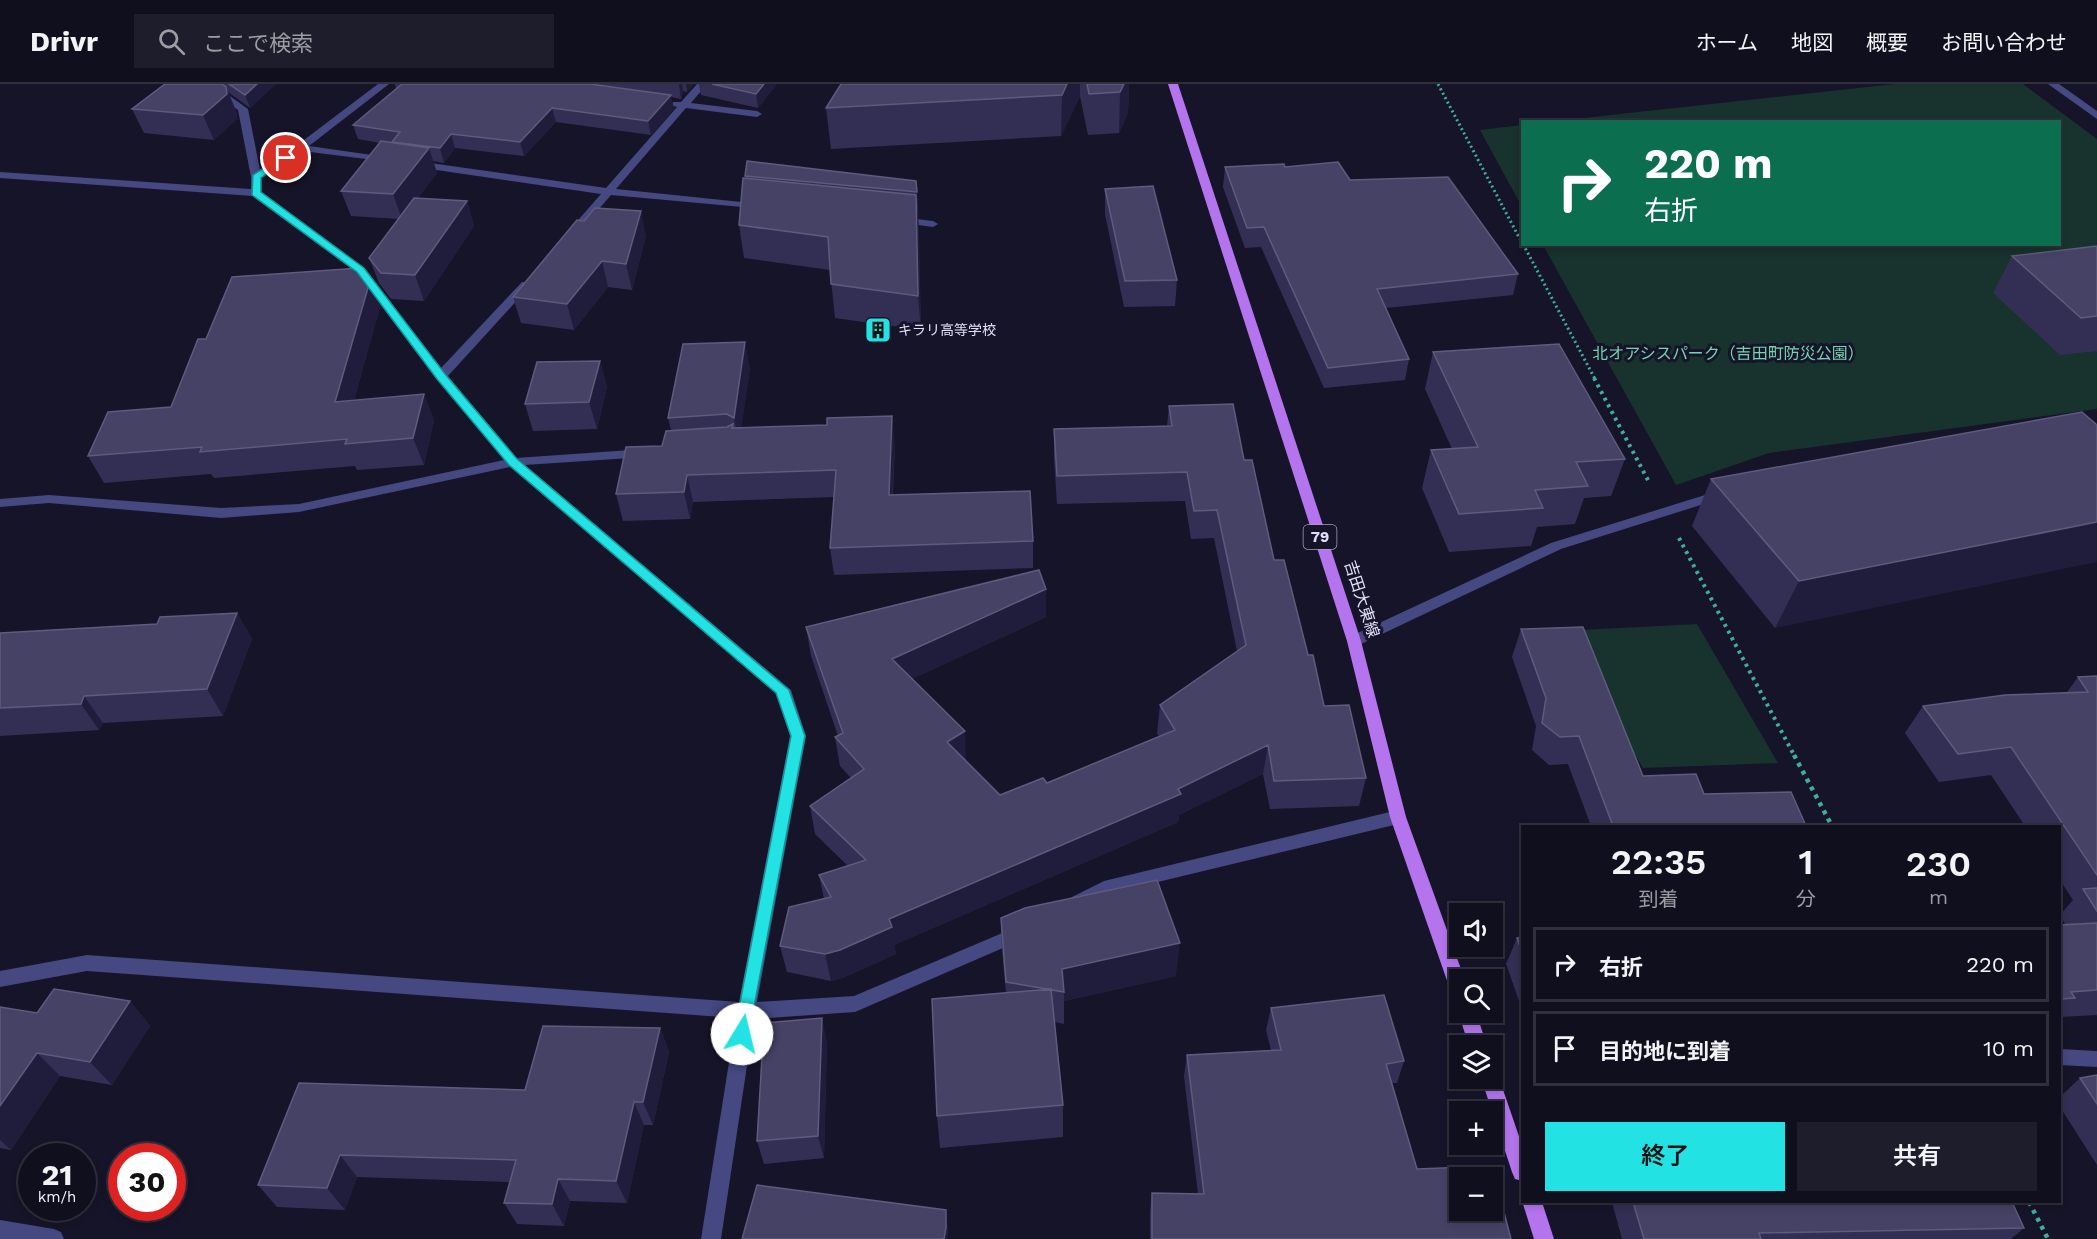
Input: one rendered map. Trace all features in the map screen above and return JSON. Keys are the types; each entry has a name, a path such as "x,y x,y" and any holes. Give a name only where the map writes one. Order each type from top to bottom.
{"main road":[{"name":"吉田大東線","path":"1173,84 1354,641 1398,817 1452,969"},
{"path":"1494,1089 1521,1164"},
{"path":"1532,1203 1544,1239"}],"street":[{"path":"207,84 243,109 256,177 256,193"},
{"path":"256,177 300,148 384,84"},
{"path":"562,245 702,84"},
{"path":"2053,84 2097,116"},
{"path":"661,102 757,114"},
{"path":"300,148 610,192 772,208"},
{"path":"0,175 256,193 360,270 441,376 513,462 783,690 798,736 746,1011 711,1239"},
{"path":"887,219 933,224"},
{"path":"441,376 537,271"},
{"path":"0,503 49,499 221,513 299,508 513,462 663,452"},
{"path":"1354,641 1556,546 1730,491"},
{"path":"1067,909 1104,888 1398,817"},
{"path":"0,979 87,963 746,1011 855,1004 1039,924"},
{"path":"2061,1057 2097,1059"},
{"path":"0,1230 54,1239"}],"path":[{"path":"1438,84 1521,241"},
{"path":"2030,1203 2048,1239"}],"green space":[{"name":"北オアシスパーク（吉田町防災公園）","path":"1895,84 2023,84 2097,139 2097,409 1769,453 1676,485 1544,246 2061,246 2061,120 1565,120"},
{"path":"1521,125 1521,205 1480,130"},
{"path":"1697,624 1778,763 1643,768 1562,631"}],"building":[{"path":"165,84 222,84 226,87 227,94 203,115 132,109"},
{"path":"229,84 257,84 245,95"},
{"path":"402,84 590,84 671,95 648,121 552,108 520,142 451,134 440,148 392,142 400,132 353,125"},
{"path":"712,84 764,84 756,94"},
{"path":"841,84 1067,84 1062,95 826,108"},
{"path":"1087,84 1124,84 1120,92 1089,94"},
{"path":"381,141 429,148 393,194 341,191"},
{"path":"747,161 916,181 917,192 745,176"},
{"path":"1338,162 1350,180 1448,177 1518,274 1377,289 1409,359 1328,368 1264,227 1247,228 1225,167 1284,164 1285,167"},
{"path":"743,178 916,195 918,296 831,284 828,237 739,225"},
{"path":"1153,186 1177,280 1125,281 1105,189"},
{"path":"414,198 467,201 415,275 381,273 369,258"},
{"path":"595,208 641,211 626,264 602,261 567,304 513,297 577,220 584,221"},
{"path":"2097,246 2097,316 2081,318 2012,256"},
{"path":"360,268 370,281 335,402 424,394 413,438 345,444 347,439 200,452 202,447 88,456 108,412 171,407 198,339 206,339 232,277"},
{"path":"745,342 734,418 727,414 668,418 683,344"},
{"path":"1559,344 1625,459 1576,462 1588,486 1535,490 1543,508 1459,514 1431,450 1478,447 1433,352"},
{"path":"600,361 589,402 525,404 537,362"},
{"path":"1233,404 1244,460 1252,460 1274,560 1284,560 1308,655 1313,655 1324,706 1349,705 1366,778 1274,781 1268,745 1178,789 1181,794 889,919 892,927 840,950 825,954 780,946 789,907 831,897 819,875 866,860 810,806 864,769 835,737 843,733 806,627 1039,570 1046,589 892,659 965,731 947,742 1000,795 1043,778 1047,783 1175,730 1160,705 1246,645 1217,510 1194,511 1187,472 1057,476 1054,429 1172,426 1169,406"},
{"path":"2082,412 2097,425 2097,522 1799,581 1711,479"},
{"path":"892,416 889,495 1030,491 1033,541 830,548 836,470 687,475 684,492 616,494 626,447 662,446 666,431 727,427 733,424 732,428 827,425 827,418"},
{"path":"237,613 207,689 84,696 81,704 0,708 0,633 157,624 160,617"},
{"path":"1583,627 1643,776 1696,774 1704,794 1791,792 1806,825 1613,825 1579,736 1560,737 1542,723 1546,698 1521,629"},
{"path":"2097,676 2097,875 2011,747 1958,754 1923,706 2005,695 2088,692 2078,677"},
{"path":"1157,880 1180,943 1062,969 1064,992 1006,982 1001,918 1025,908"},
{"path":"2097,888 2097,911 2083,889"},
{"path":"2097,923 2097,990 2071,992 2075,998 2061,999 2061,925"},
{"path":"1521,937 1521,949 1517,938"},
{"path":"54,989 130,1001 90,1062 37,1053 0,1106 0,1007 37,1013"},
{"path":"1051,989 1063,1105 937,1116 932,999"},
{"path":"1384,995 1404,1061 1386,1064 1417,1169 1449,1168 1449,1221 1503,1221 1503,1208 1511,1239 1152,1239 1152,1193 1204,1194 1187,1055 1281,1050 1271,1008"},
{"path":"822,1018 818,1136 757,1141 764,1023"},
{"path":"543,1026 660,1028 643,1102 634,1102 616,1181 558,1179 552,1204 504,1203 516,1160 340,1155 327,1188 258,1185 299,1083 525,1090"},
{"path":"2097,1075 2097,1104 2080,1078"},
{"path":"757,1185 946,1210 944,1239 742,1239"},
{"path":"1633,1203 2012,1203 2024,1228 1759,1233 1761,1239 1644,1239"}],"place":[{"name":"キラリ高等学校","path":"878,330"}],"route":[{"path":"286,158 256,177 256,193 360,270 441,376 513,462 783,690 798,736 742,1034"}]}
